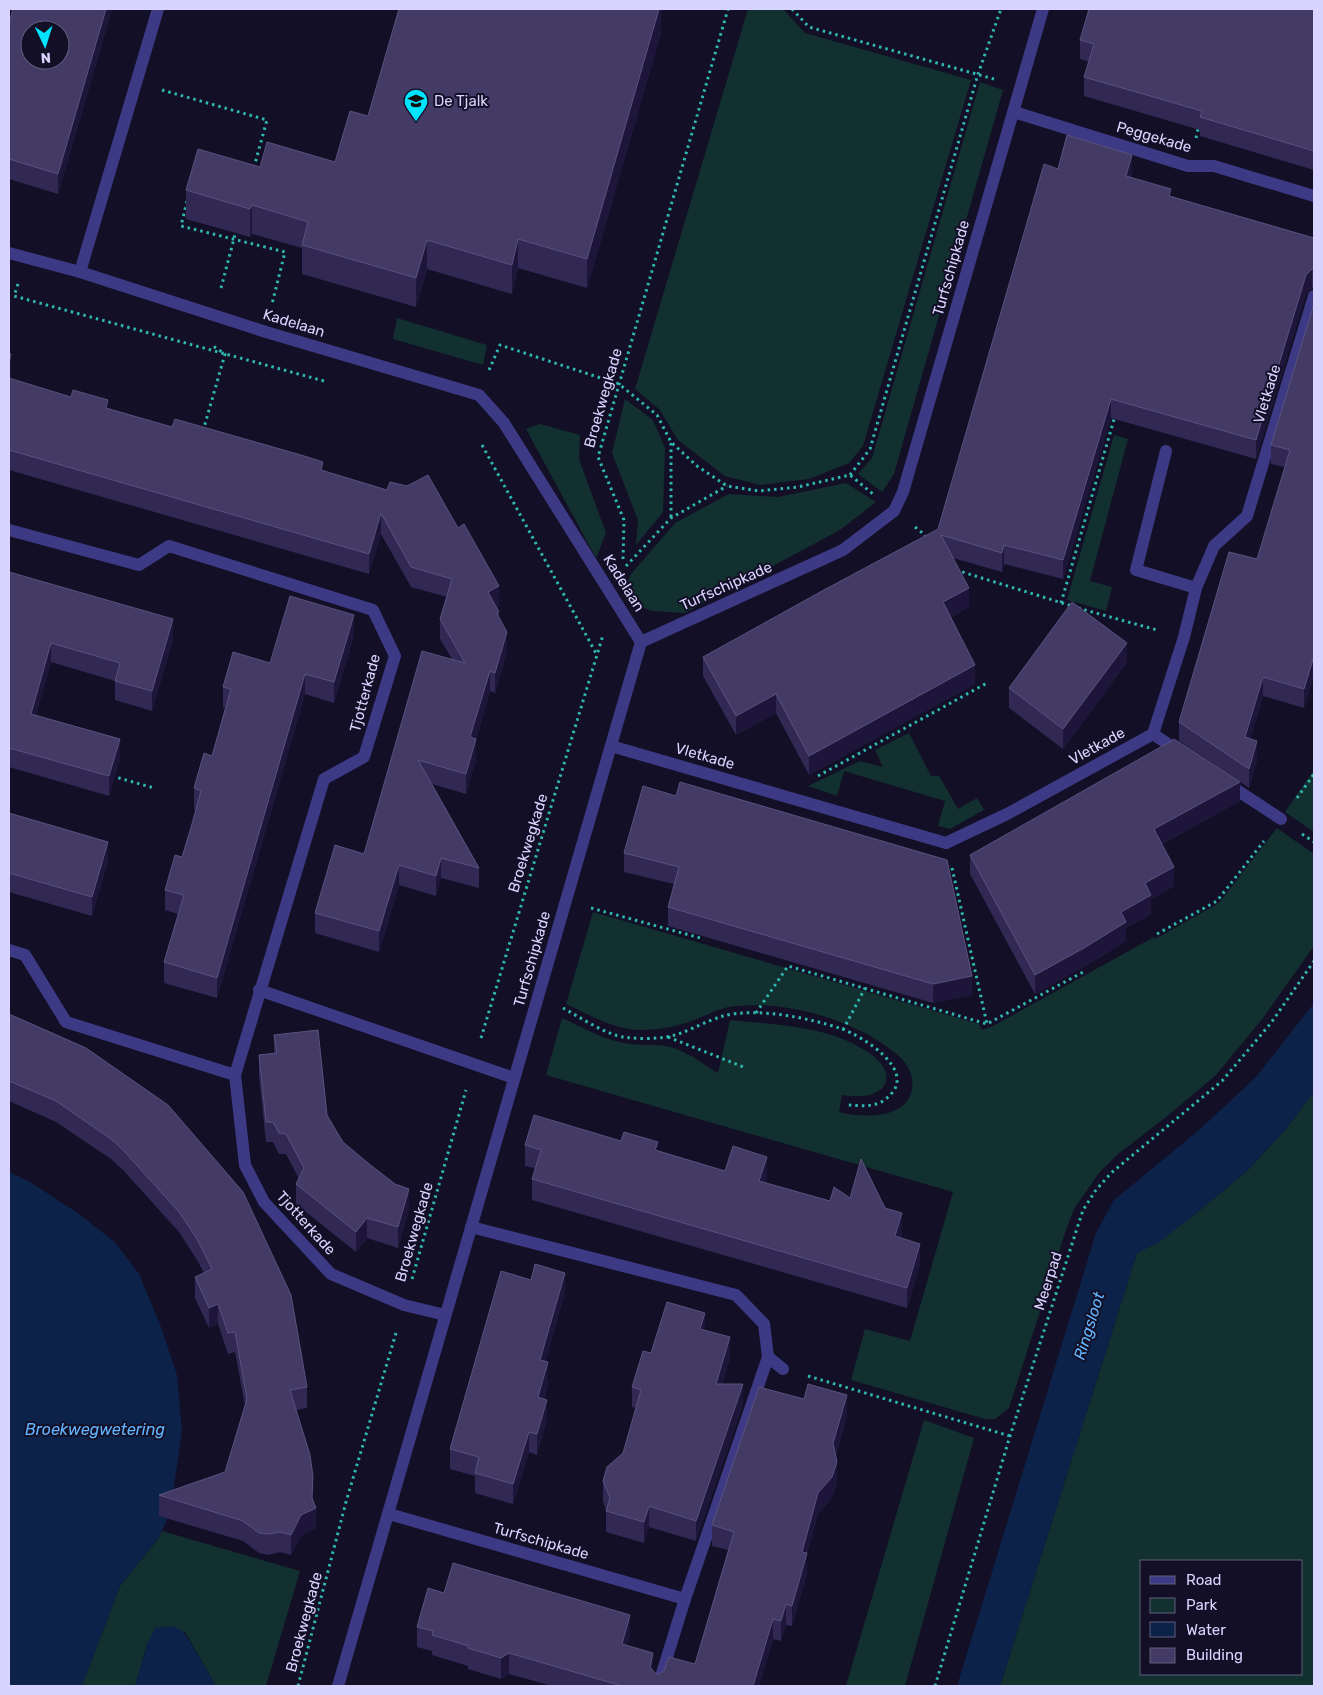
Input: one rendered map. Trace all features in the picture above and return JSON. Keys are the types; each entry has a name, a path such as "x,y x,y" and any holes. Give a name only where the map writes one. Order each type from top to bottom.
{"street":[{"path":"80,272 158,9"},
{"name":"Turfschipkade","path":"338,1686 641,642 843,550 894,511 903,492 1043,9"},
{"name":"Peggekade","path":"1014,112 1188,166 1214,166 1314,196"},
{"name":"Kadelaan","path":"9,254 80,272 266,332 479,395 504,423 641,642"},
{"name":"Vletkade","path":"611,746 946,844 1007,814 1153,734 1184,637 1196,588 1214,546 1247,516 1314,296"},
{"path":"1166,451 1136,570 1196,588"},
{"name":"Tjotterkade","path":"9,530 139,565 169,546 373,610 395,656 364,757 324,779 259,990 235,1075 244,1166 264,1202 331,1274 404,1305 445,1315"},
{"path":"1153,734 1193,761"},
{"path":"1217,777 1281,820"},
{"path":"9,950 25,955 66,1022 235,1075"},
{"path":"259,990 514,1078"},
{"path":"471,1227 736,1295 764,1324 768,1357 685,1599 658,1686"},
{"path":"768,1357 783,1369"},
{"name":"Turfschipkade","path":"389,1514 685,1599"}],"path":[{"name":"Broekwegkade","path":"671,518 623,569 624,520 598,457 728,9"},
{"path":"792,9 809,27 978,74 1021,88"},
{"path":"479,395 500,345 619,384 657,415 671,442 697,466 727,486 759,491 798,487 850,475 870,449 978,74 1001,9"},
{"path":"136,83 267,120 252,176"},
{"path":"1188,166 1201,120"},
{"path":"188,198 181,226 285,252 266,332"},
{"path":"225,354 210,344 214,315 236,231"},
{"path":"24,258 14,296 328,382"},
{"path":"201,437 225,354"},
{"path":"1061,603 1116,413"},
{"path":"478,437 597,655"},
{"path":"671,442 671,518 727,486"},
{"path":"850,475 925,535 927,544"},
{"path":"949,568 1061,603 1184,637"},
{"name":"Broekwegkade","path":"298,1686 346,1502 473,1064 614,598"},
{"path":"782,795 987,683"},
{"path":"1157,934 1217,901 1281,820 1314,774"},
{"path":"109,776 154,788"},
{"path":"946,844 987,1024"},
{"path":"566,901 704,939"},
{"name":"Meerpad","path":"935,1686 1010,1436 1083,1210 1096,1190 1111,1173 1222,1081 1271,1023 1314,961"},
{"path":"756,1013 788,966 987,1024 1086,971"},
{"path":"843,1030 865,988"},
{"path":"538,995 622,1038 667,1037 724,1016 756,1013 791,1016 843,1030 867,1043 887,1058 896,1072 897,1081 896,1090 889,1097 876,1104 845,1104"},
{"path":"667,1037 746,1068"},
{"path":"783,1369 1010,1436"}],"green space":[{"path":"748,9 783,9 805,33 971,80 863,446 849,463 809,479 760,485 725,476 678,440 659,409 635,389"},
{"path":"980,82 1003,90 894,474 882,492 858,474 872,458"},
{"path":"397,318 487,345 483,365 393,339"},
{"path":"625,399 653,420 665,448 663,512 636,545 638,520 612,453"},
{"path":"540,424 580,435 579,459 606,533 596,558 526,429"},
{"path":"1114,435 1128,439 1090,581 1112,587 1106,611 1067,600"},
{"path":"846,483 876,502 840,530 685,613 652,611 631,603 622,595 631,574 675,523 729,494 778,497"},
{"path":"909,733 931,776 939,776 958,809 977,798 984,810 950,829 938,826 945,801 844,771 837,796 808,786 860,761 883,767 875,750"},
{"path":"1314,770 1314,832 1285,812"},
{"path":"1277,828 1314,854 1314,946 1263,1018 1216,1075 1117,1155 1099,1173 1074,1209 1009,1408 995,1419 985,1419 851,1380 865,1329 910,1341 953,1192 546,1075 562,1018 596,1034 622,1043 666,1046 677,1049 718,1073 730,1020 773,1024 829,1034 843,1039 872,1055 883,1067 886,1074 884,1086 877,1092 869,1095 842,1095 839,1112 862,1115 887,1113 898,1109 906,1102 911,1092 912,1079 907,1065 898,1055 874,1038 835,1020 791,1009 749,1005 725,1008 677,1026 641,1030 612,1025 566,1004 593,912 979,1024 982,1030 993,1026 1219,903"},
{"path":"1314,1092 1314,1686 1000,1686 1137,1253 1158,1242 1248,1170 1286,1129"},
{"path":"924,1420 974,1438 905,1686 846,1686"},
{"path":"162,1531 300,1571 266,1686 216,1686 185,1632 148,1642 135,1686 82,1686 120,1586 158,1539"}],"water":[{"name":"Ringsloot","path":"1314,1003 1314,1092 1286,1129 1248,1170 1158,1243 1137,1253 1000,1686 957,1686 1096,1233 1114,1200 1199,1130 1256,1077"},
{"name":"Broekwegwetering","path":"9,1172 30,1182 76,1212 115,1242 139,1274 160,1324 177,1375 182,1431 170,1513 158,1539 120,1586 82,1686 9,1686"},
{"path":"173,1626 184,1632 216,1686 135,1686 148,1642 155,1628"}],"building":[{"path":"13,9 106,9 58,174 9,159 9,23"},
{"path":"399,9 659,9 587,259 518,239 512,265 427,240 416,278 302,245 308,222 252,205 250,209 186,190 198,149 260,167 267,142 335,162 350,111 368,116"},
{"path":"1089,9 1314,9 1314,151 1200,117 1202,111 1084,77 1094,44 1080,40"},
{"path":"1067,135 1132,155 1126,176 1171,189 1169,196 1314,238 1314,269 1306,275 1256,440 1111,399 1063,560 1004,545 1002,553 941,535 969,588 943,602 975,665 809,756 776,694 736,716 703,657 938,529 1044,164 1058,169"},
{"path":"1314,304 1314,656 1304,689 1263,677 1245,737 1257,741 1249,769 1179,722 1229,552 1257,559 1290,450 1271,445"},
{"path":"9,378 71,397 73,390 108,400 106,408 172,427 175,419 301,455 323,462 321,470 387,490 390,482 407,486 428,475 458,528 464,524 499,586 488,592 507,632 495,673 490,671 470,737 476,739 466,774 418,760 479,868 441,858 436,876 399,865 379,931 315,913 335,845 364,854 422,651 465,663 440,619 452,579 411,567 381,513 369,554 9,450"},
{"path":"9,572 173,619 152,691 115,681 120,663 51,643 31,714 120,739 109,776 9,748"},
{"path":"290,596 354,615 334,682 305,674 217,978 164,962 184,895 165,890 175,855 182,857 192,824 201,791 194,788 204,753 212,756 231,689 223,687 233,652 270,663"},
{"path":"1072,602 1127,643 1063,729 1009,688"},
{"path":"1174,739 1240,782 1154,829 1174,867 1145,883 1151,895 1121,912 1126,922 1035,975 970,855"},
{"path":"680,782 947,860 972,976 933,984 668,907 679,867 624,853 643,786 676,796"},
{"path":"9,813 108,842 92,897 9,873"},
{"path":"9,1014 86,1048 168,1105 243,1192 291,1295 307,1387 290,1390 310,1455 313,1476 312,1498 316,1508 301,1515 291,1535 280,1532 259,1533 243,1521 159,1495 225,1472 247,1399 235,1332 228,1333 218,1304 209,1308 195,1277 212,1269 197,1239 179,1212 111,1139 56,1101 9,1081"},
{"path":"318,1030 327,1115 335,1129 343,1142 368,1163 395,1184 409,1189 398,1227 367,1218 356,1232 296,1184 304,1168 286,1134 279,1133 273,1122 266,1122 259,1055 277,1053 274,1035"},
{"path":"534,1115 621,1141 624,1132 658,1142 655,1150 725,1171 733,1146 767,1157 759,1181 830,1201 834,1187 850,1198 861,1159 885,1208 902,1213 895,1236 920,1244 907,1288 532,1179 541,1150 525,1145"},
{"path":"535,1264 565,1273 540,1360 548,1362 538,1397 547,1400 537,1434 529,1432 513,1484 475,1473 479,1457 450,1449 501,1271 531,1280"},
{"path":"667,1302 705,1313 700,1329 730,1337 716,1384 743,1384 696,1521 649,1506 644,1522 606,1511 610,1498 603,1481 607,1467 623,1453 641,1390 632,1387 643,1351 651,1353"},
{"path":"808,1384 847,1395 833,1443 837,1462 832,1477 818,1493 802,1552 807,1553 792,1606 786,1604 781,1621 773,1619 753,1686 622,1686 509,1653 501,1658 432,1635 433,1631 417,1627 428,1588 444,1593 453,1563 630,1615 622,1644 653,1653 650,1667 655,1673 659,1674 664,1671 669,1657 695,1664 734,1532 712,1525 759,1387 804,1399"}],"place":[{"name":"De Tjalk","path":"416,122"}]}
